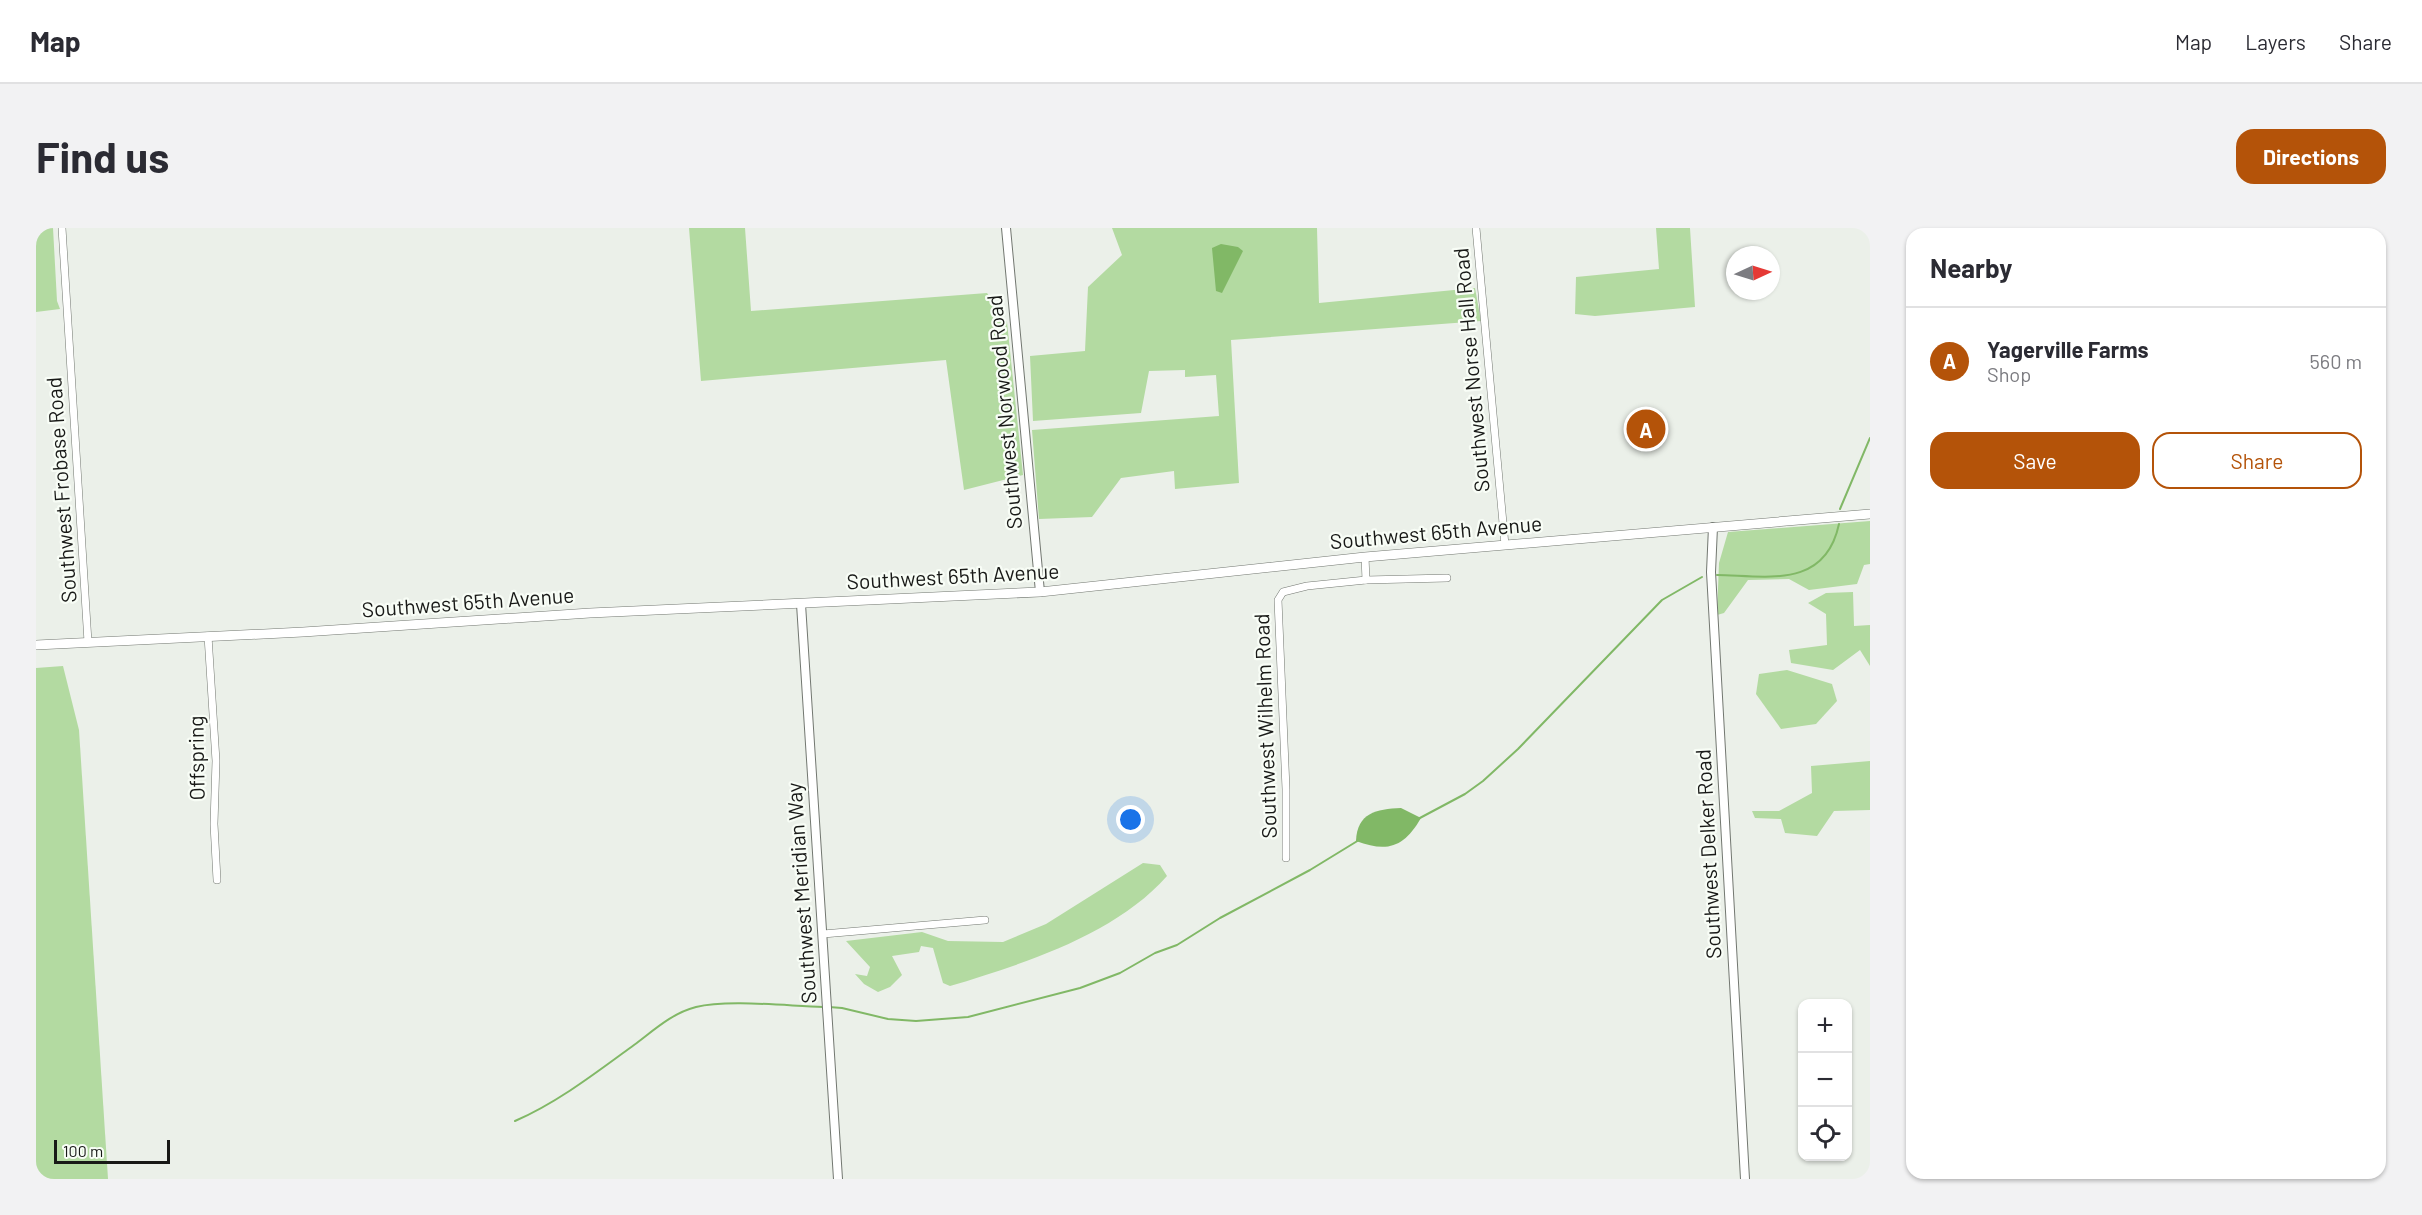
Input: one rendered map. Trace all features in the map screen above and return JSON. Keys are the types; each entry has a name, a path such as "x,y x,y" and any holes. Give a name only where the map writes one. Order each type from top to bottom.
{"main road":[{"name":"Southwest 65th Avenue","path":"36,645 1040,592 1365,557 1870,514"}],"street":[{"name":"Southwest Frobase Road","path":"62,228 88,642"},
{"name":"Southwest Norwood Road","path":"1006,228 1040,592"},
{"name":"Southwest Norse Hall Road","path":"1476,228 1505,545"},
{"name":"Southwest Delker Road","path":"1713,526 1711,572 1745,1179"},
{"path":"1365,557 1366,580 1447,578"},
{"name":"Southwest Wilhelm Road","path":"1286,858 1286,789 1278,600 1283,592 1292,589 1366,580"},
{"name":"Southwest Meridian Way","path":"801,604 838,1179"},
{"name":"Offspring","path":"208,636 216,761 214,824 217,880"},
{"path":"823,934 985,920"}],"shaded area":[{"path":"36,228 53,228 57,301 60,309 36,312"},
{"path":"689,228 745,228 751,311 987,293 1007,322 1023,475 964,490 946,360 701,381"},
{"path":"1112,228 1317,228 1319,303 1475,288 1481,321 1231,340 1239,483 1175,489 1174,471 1121,478 1092,517 1039,519 1032,430 1219,416 1216,375 1185,377 1185,370 1149,371 1141,413 1033,421 1030,356 1085,351 1088,287 1122,255"},
{"path":"1656,228 1690,228 1695,307 1595,316 1575,314 1576,277 1659,269"},
{"path":"1221,244 1238,247 1243,251 1222,293 1216,291 1212,248"},
{"path":"1870,521 1870,564 1864,565 1857,584 1809,590 1789,579 1748,580 1724,613 1717,615 1719,563 1728,532"},
{"path":"1853,592 1854,626 1870,625 1870,666 1860,650 1833,670 1791,663 1789,650 1827,645 1826,614 1808,603 1826,593"},
{"path":"63,666 79,730 108,1179 36,1179 36,668"},
{"path":"1787,670 1832,684 1837,701 1816,724 1781,729 1756,694 1759,674"},
{"path":"1870,761 1870,810 1834,811 1817,836 1785,833 1781,819 1755,818 1752,811 1779,811 1812,793 1811,766"},
{"path":"1401,808 1421,818 1408,836 1386,847 1356,841 1360,824 1370,814 1376,811"},
{"path":"1143,863 1160,865 1167,876 1146,897 1095,931 1037,957 950,986 943,983 933,948 921,946 919,952 892,956 902,975 890,987 878,992 864,984 855,974 867,976 870,967 846,941 922,932 948,941 1003,942 1046,924"}],"waterway":[{"path":"1840,509 1870,438"},
{"path":"1717,575 1774,576 1808,569 1821,560 1832,545 1839,524"},
{"path":"1418,819 1465,794 1483,781 1518,749 1662,600 1702,577"},
{"path":"829,1007 888,1019 916,1021 968,1017 1080,988 1120,973 1155,953 1177,945 1220,918 1310,870 1359,840"},
{"path":"515,1121 561,1096 663,1023 687,1010 724,1003 823,1007"}],"place":[{"name":"Yagerville Farms","path":"1646,429"}]}
